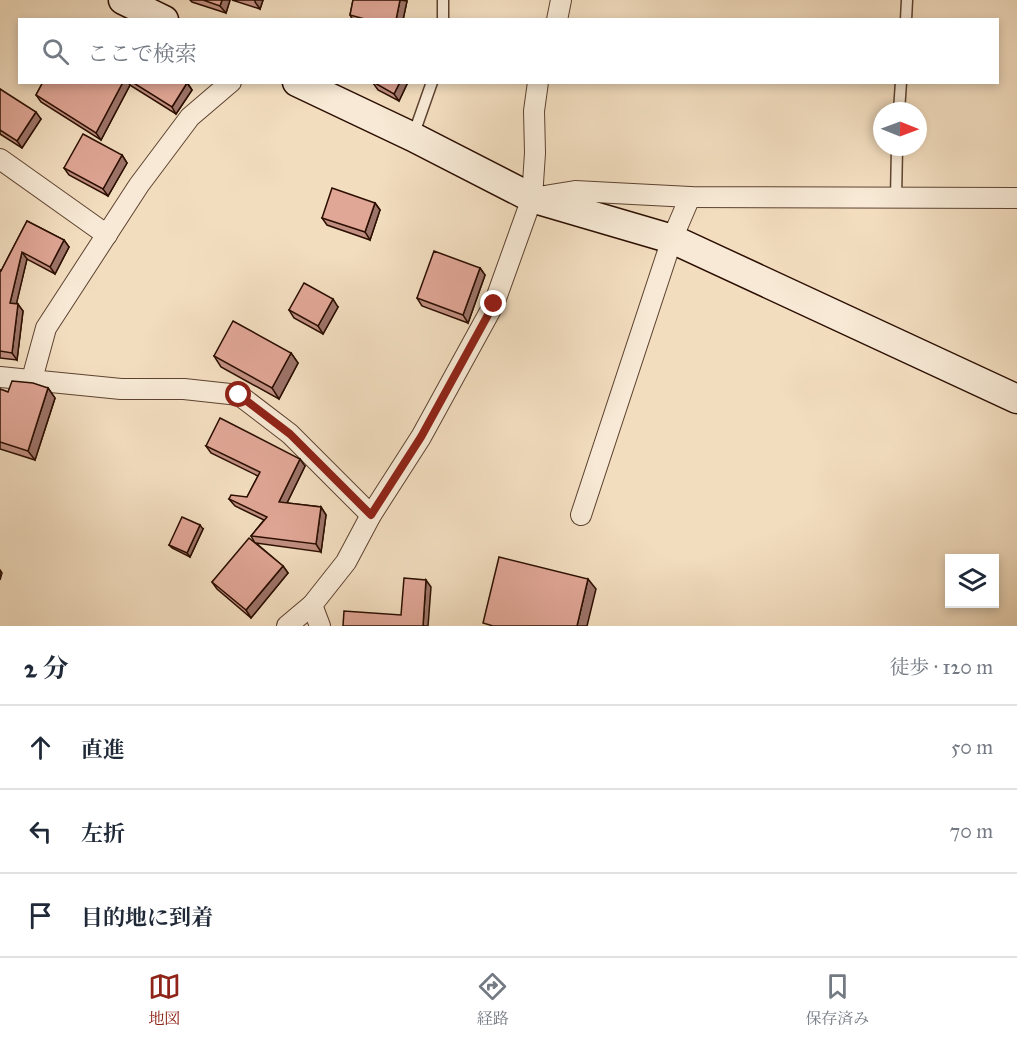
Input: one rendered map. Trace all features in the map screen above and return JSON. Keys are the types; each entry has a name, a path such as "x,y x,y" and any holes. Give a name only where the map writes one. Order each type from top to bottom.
{"street":[{"path":"123,0 161,15"},
{"path":"557,18 561,0"},
{"path":"32,379 46,328 106,234 190,117 229,84"},
{"path":"301,84 413,137 532,198 672,239 1017,399"},
{"path":"287,626 312,605 346,562 371,515 421,437 494,304 532,198 535,153 534,111 538,84"},
{"path":"0,159 106,234"},
{"path":"532,198 575,191 690,196 1017,198"},
{"path":"581,515 672,239 690,196"},
{"path":"0,377 121,389 184,389 239,395 290,434 371,515"},
{"path":"312,605 320,626"}],"lane":[{"path":"443,0 443,18"},
{"path":"906,18 907,0"},
{"path":"413,137 431,84"},
{"path":"900,102 901,84"},
{"path":"896,198 897,156"}],"building":[{"path":"203,0 222,0 220,6"},
{"path":"353,0 400,0 396,18 361,18 350,15"},
{"path":"42,84 122,84 96,133 36,95"},
{"path":"135,84 186,84 172,107"},
{"path":"376,84 399,84 394,94"},
{"path":"0,89 36,112 17,141 0,130"},
{"path":"83,134 122,155 103,189 64,168"},
{"path":"332,188 375,203 365,232 322,218"},
{"path":"27,221 64,240 50,267 22,252 10,303 18,304 12,353 0,351 0,270"},
{"path":"434,251 480,268 463,315 417,298"},
{"path":"304,283 333,299 318,326 289,310"},
{"path":"233,321 291,353 272,388 214,356"},
{"path":"12,381 33,383 48,388 28,451 0,442 0,389 8,392"},
{"path":"220,418 300,459 279,502 321,507 316,544 251,536 267,517 229,499 231,495 247,497 260,472 206,446"},
{"path":"182,517 200,525 187,553 169,545"},
{"path":"249,538 283,566 246,610 212,582"},
{"path":"499,557 588,579 577,626 493,626 483,623"},
{"path":"404,578 426,580 423,626 343,626 344,611 401,615"}],"route":[{"path":"239,395 290,434 371,515 421,437 494,304"}]}
